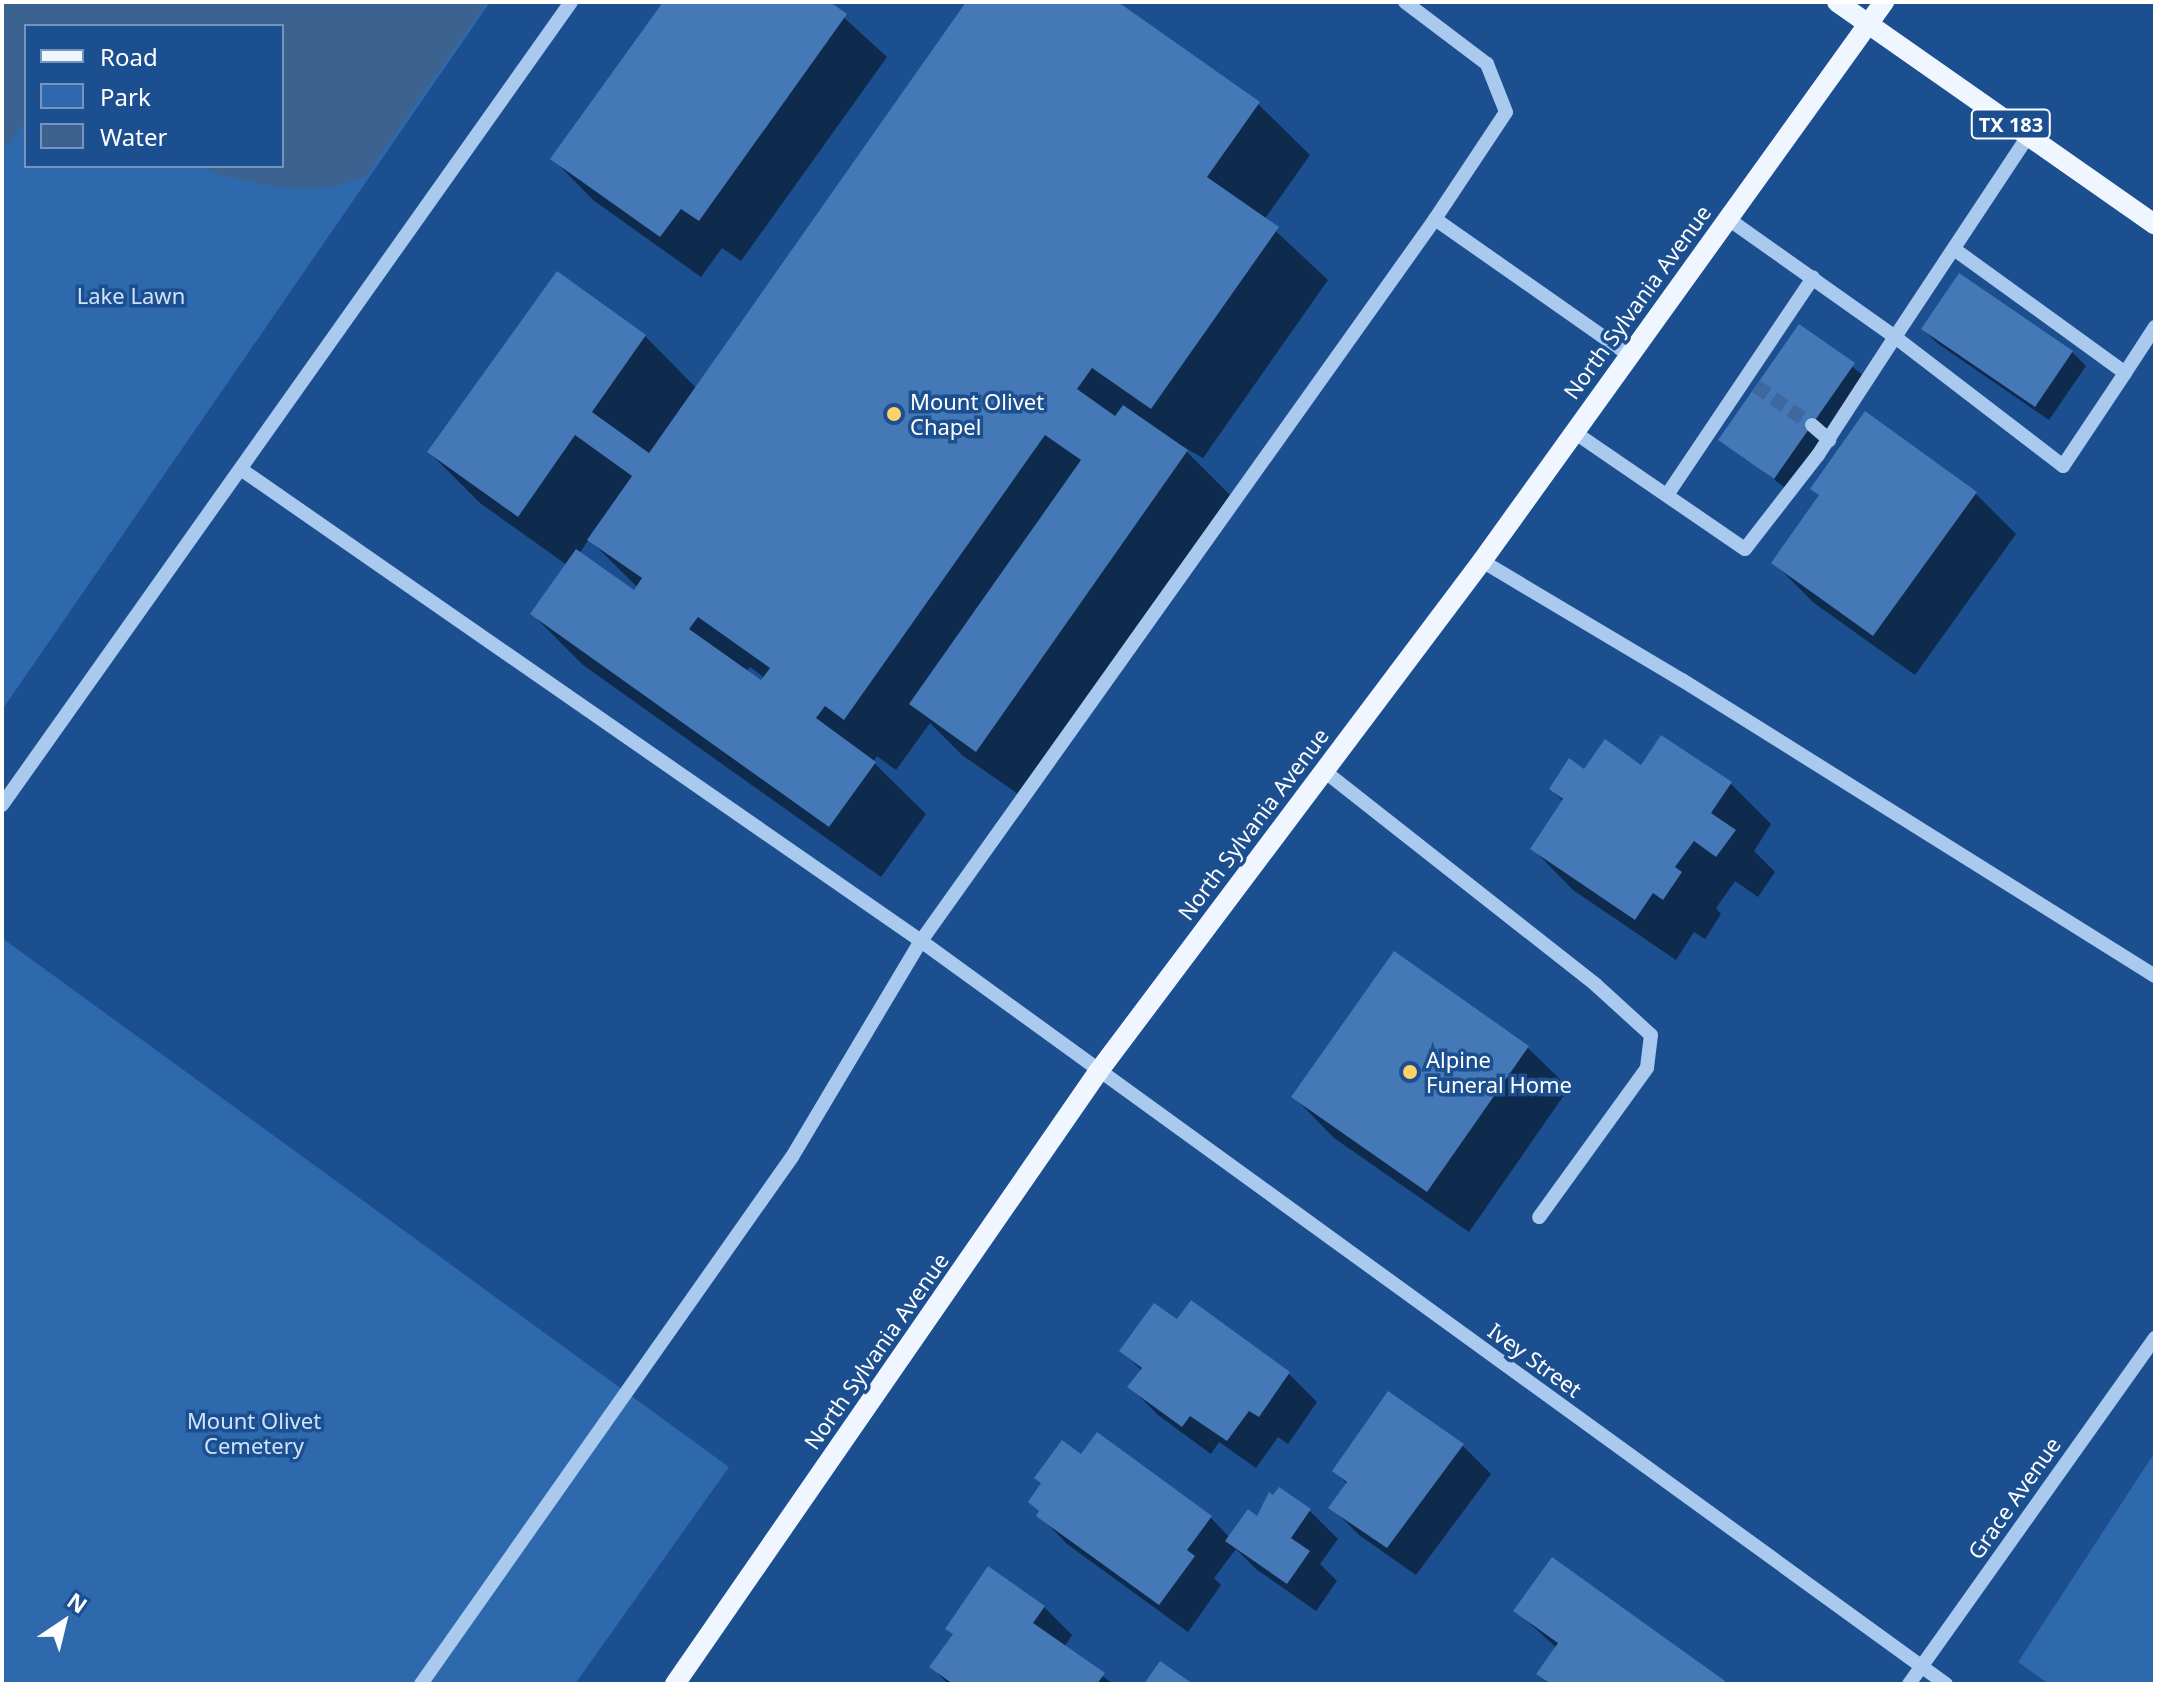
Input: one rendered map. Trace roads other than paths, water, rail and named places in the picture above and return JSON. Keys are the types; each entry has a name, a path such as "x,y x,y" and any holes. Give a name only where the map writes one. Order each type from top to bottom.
{"main road":[{"name":"TX 183","path":"1837,2 2155,225"},
{"name":"North Sylvania Avenue","path":"675,1684 1098,1072 1482,561 1884,2"}],"street":[{"path":"2,805 571,2"},
{"path":"421,1684 792,1157 921,941 1435,219 1506,112 1487,64 1405,2"},
{"path":"1574,432 1745,549 1829,440 2028,136"},
{"path":"1727,218 1895,337 2063,466 2155,327"},
{"path":"1435,219 1629,355"},
{"path":"1954,249 2125,373"},
{"path":"1667,495 1750,382 1813,278"},
{"path":"1812,425 1829,440"},
{"path":"242,470 921,941 1098,1072"},
{"path":"1482,561 1682,680 2155,976"},
{"path":"1323,770 1596,985 1651,1035 1647,1068 1539,1217"},
{"name":"Ivey Street","path":"1098,1072 1946,1684"},
{"name":"Grace Avenue","path":"1909,1684 2155,1338"}],"water":[{"path":"2,2 487,2 365,177 331,188 282,188 215,174 206,168 284,168 284,24 24,24 24,124 2,152"}],"tunnel":[{"path":"1756,386 1812,425"}],"place":[{"name":"Mount Olivet Chapel","path":"894,414"},
{"name":"Alpine Funeral Home","path":"1410,1072"}],"park label":[{"name":"Lake Lawn","path":"131,296"},
{"name":"Mount Olivet Cemetery","path":"254,1432"}]}
